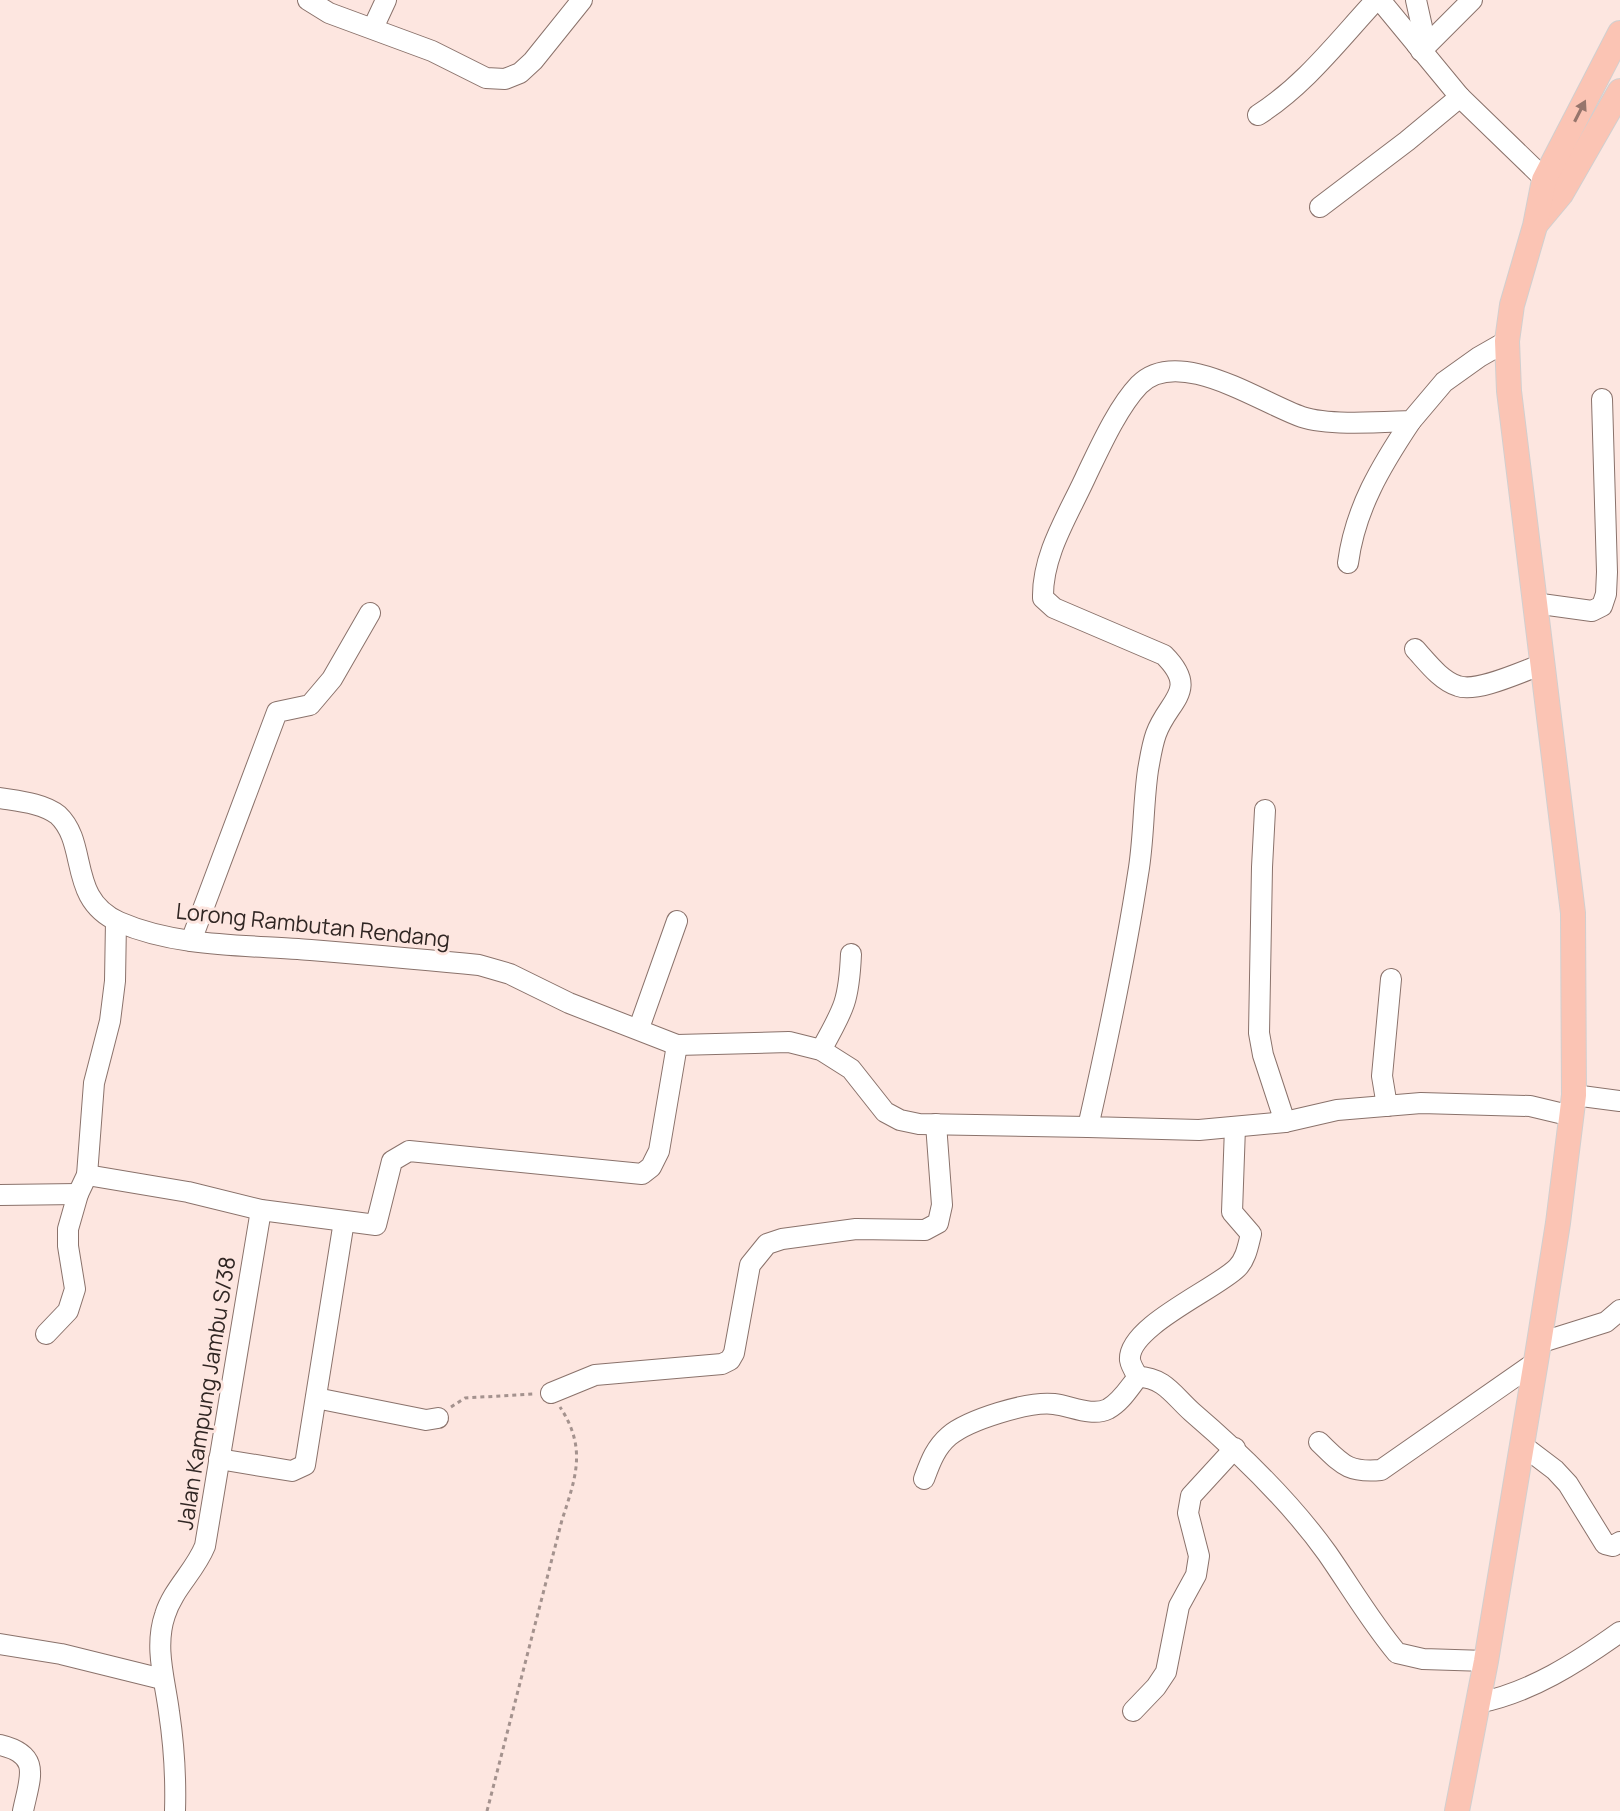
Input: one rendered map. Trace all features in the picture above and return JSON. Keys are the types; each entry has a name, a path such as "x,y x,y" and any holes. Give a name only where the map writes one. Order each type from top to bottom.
{"main road":[{"path":"1457,1811 1522,1445 1573,1106 1573,913 1509,391 1507,341 1512,305 1535,226 1620,33"},
{"path":"1552,187 1620,91"}],"street":[{"path":"308,0 329,13 432,51 486,78 505,79 520,73 533,61 582,0"},
{"path":"373,28 386,0"},
{"path":"1258,115 1302,82 1378,0 1460,97 1552,187"},
{"path":"1416,0 1422,27 1419,48"},
{"path":"1419,48 1472,0"},
{"path":"1320,207 1460,97"},
{"path":"1348,563 1352,535 1366,495 1411,421 1444,382 1507,341"},
{"path":"1088,1127 1139,870 1148,770 1156,733 1180,694 1181,680 1175,666 1164,655 1054,608 1043,598 1046,562 1093,462 1124,406 1140,383 1156,375 1173,371 1194,372 1306,419 1411,421"},
{"path":"1534,603 1592,611 1602,606 1606,594 1613,483 1602,399"},
{"path":"191,941 277,712 310,705 332,679 370,613"},
{"path":"1415,649 1446,680 1472,688 1543,664"},
{"name":"Lorong Rambutan Rendang","path":"0,798 36,805 57,815 70,832 83,884 93,903 116,921 191,941 479,965 510,974 569,1003 677,1045"},
{"path":"1265,810 1259,1033 1285,1122"},
{"path":"46,1334 68,1311 75,1289 68,1229 82,1184 94,1083 110,1021 115,981 116,921"},
{"path":"639,1028 677,921"},
{"path":"821,1050 841,1018 849,994 851,954"},
{"path":"1387,1106 1382,1076 1391,979"},
{"path":"0,1195 82,1184 200,1194 261,1210 376,1225 392,1161 409,1151 642,1174 651,1167 659,1151 677,1045 789,1042 821,1050 851,1069 885,1112 900,1120 919,1124 1199,1130 1285,1122 1337,1110 1421,1103 1573,1106 1620,1101"},
{"path":"551,1393 595,1375 722,1364 730,1360 734,1353 750,1265 767,1244 782,1239 856,1229 925,1230 938,1223 942,1205 936,1124"},
{"path":"1235,1127 1232,1212 1251,1234 1246,1254 1237,1268 1139,1338 1131,1350 1130,1362 1138,1377 1164,1383 1186,1407 1235,1448 1303,1522 1397,1653 1423,1659 1486,1661"},
{"name":"Jalan Kampung Jambu S/38","path":"175,1811 169,1710 162,1679 161,1634 164,1615 172,1598 200,1559 205,1546 261,1210"},
{"path":"219,1459 292,1471 302,1468 306,1460 344,1221"},
{"path":"1319,1442 1344,1467 1360,1472 1381,1470 1537,1352 1606,1322 1620,1310"},
{"path":"924,1479 934,1453 950,1435 1007,1409 1026,1404 1052,1403 1095,1412 1107,1409 1138,1377"},
{"path":"316,1398 426,1420 438,1418"},
{"path":"1522,1445 1568,1484 1605,1544 1613,1546 1620,1542"},
{"path":"1133,1711 1166,1672 1179,1606 1196,1575 1199,1556 1188,1513 1191,1496 1235,1448"},
{"path":"1478,1703 1517,1693 1620,1632"},
{"path":"0,1644 61,1654 162,1679"},
{"path":"0,1745 17,1749 29,1762 23,1811"}],"path":[{"path":"438,1418 465,1398 551,1393 572,1425 578,1449 574,1482 487,1811"}]}
